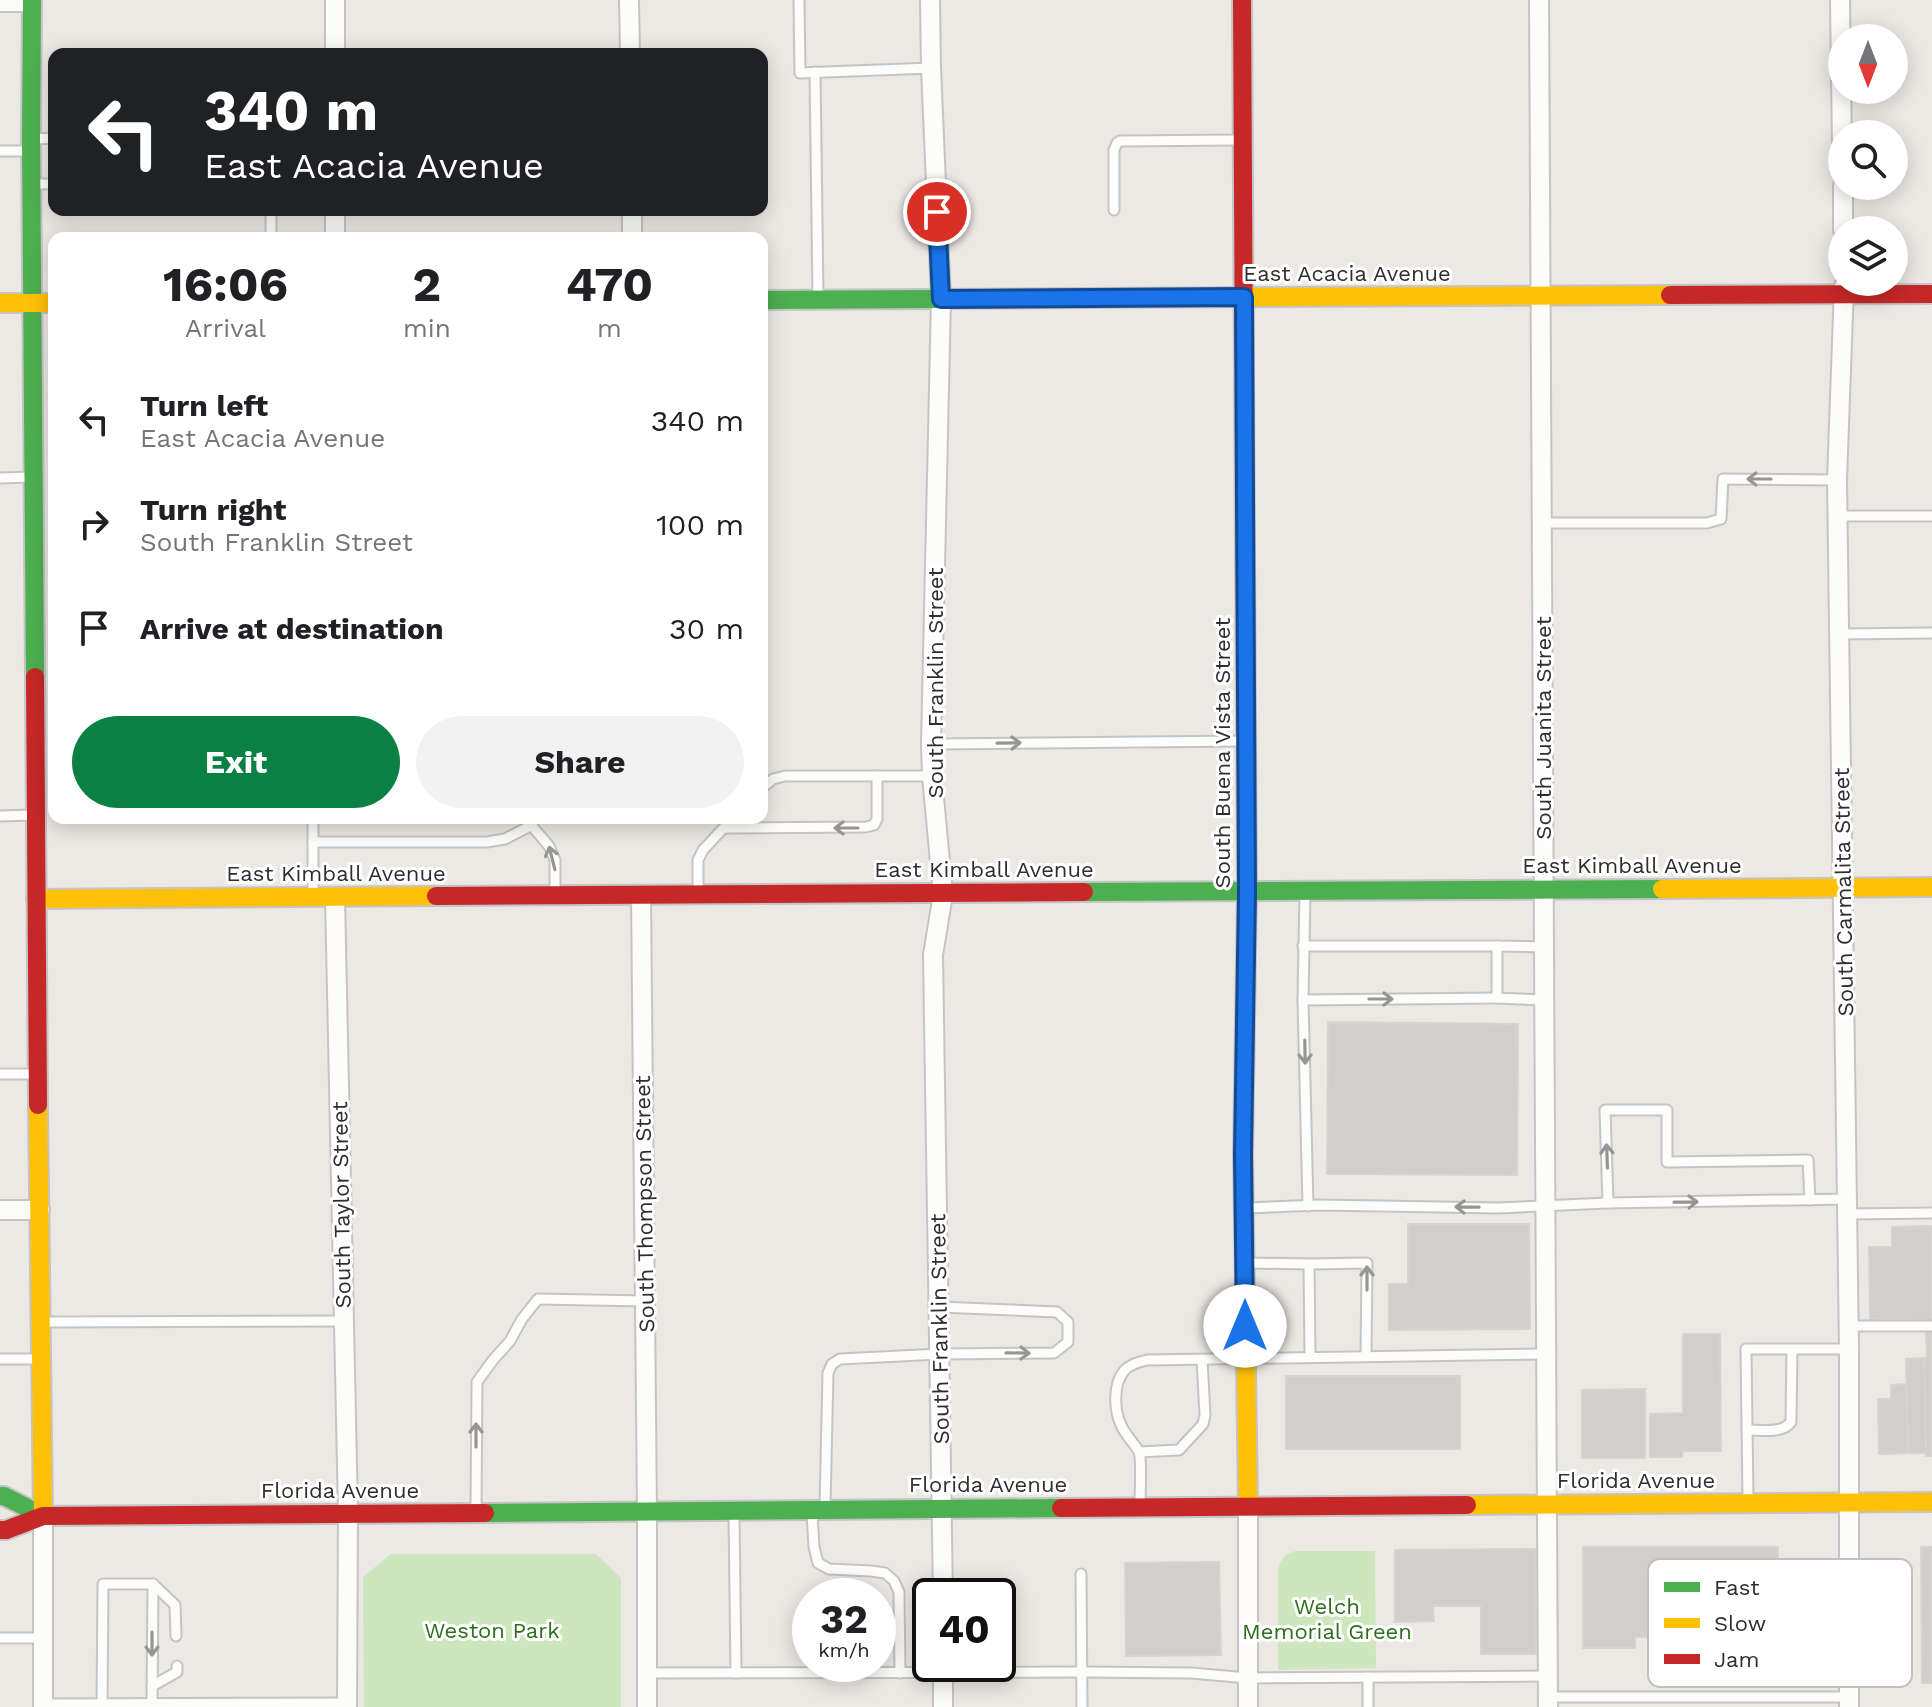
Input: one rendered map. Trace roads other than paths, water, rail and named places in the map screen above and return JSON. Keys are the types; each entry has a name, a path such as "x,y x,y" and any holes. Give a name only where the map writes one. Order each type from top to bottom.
{"street":[{"path":"335,0 335,48"},
{"path":"629,0 630,48"},
{"name":"South Franklin Street","path":"930,0 941,299 931,744 943,894 933,955 943,1578"},
{"name":"South Buena Vista Street","path":"1242,0 1247,892 1243,1154 1248,1506"},
{"name":"South Juanita Street","path":"1539,0 1548,1702"},
{"path":"1840,0 1842,120"},
{"path":"0,2 32,1 43,1705"},
{"name":"East Acacia Avenue","path":"768,300 1541,295 1828,288"},
{"name":"East Acacia Avenue","path":"1908,292 1932,294"},
{"name":"South Carmalita Street","path":"1844,296 1837,480 1849,1326 1848,1559"},
{"path":"0,303 48,303"},
{"name":"East Kimball Avenue","path":"36,899 1932,887"},
{"name":"South Thompson Street","path":"641,896 647,1707"},
{"name":"South Taylor Street","path":"335,897 348,1513 347,1705"},
{"path":"0,1210 40,1210"},
{"name":"Florida Avenue","path":"0,1496 43,1516"},
{"name":"Florida Avenue","path":"0,1530 43,1516 1932,1502"},
{"path":"1248,1506 1248,1707"},
{"path":"943,1682 943,1707"}],"lane":[{"path":"799,0 800,73 931,68"},
{"path":"815,72 818,299"},
{"path":"0,151 48,140"},
{"path":"1114,210 1114,150 1120,141 1242,140"},
{"path":"31,185 48,184"},
{"path":"0,478 35,477"},
{"path":"1542,523 1707,523 1721,519 1723,479 1837,480"},
{"path":"1838,516 1932,516"},
{"path":"1839,634 1932,633"},
{"path":"931,744 1246,741"},
{"path":"768,783 785,776 932,776"},
{"path":"724,828 874,825 877,819 877,776"},
{"path":"0,816 36,815"},
{"path":"313,824 313,898"},
{"path":"313,842 487,842 505,839 525,824"},
{"path":"530,824 549,846 555,860 555,896"},
{"path":"698,895 698,860 703,850 728,824"},
{"path":"1305,891 1303,1000 1308,1206"},
{"path":"1303,946 1544,947"},
{"path":"1497,946 1497,998"},
{"path":"1303,1000 1544,1000"},
{"path":"0,1074 38,1074"},
{"path":"1608,1203 1605,1110 1667,1110 1667,1162 1808,1160 1810,1200"},
{"path":"1244,1208 1545,1207 1810,1200 1847,1207 1932,1213"},
{"path":"1244,1263 1367,1263 1366,1356"},
{"path":"1309,1264 1310,1357"},
{"path":"476,1513 477,1382 510,1341 522,1319 538,1299 645,1301"},
{"path":"900,1673 899,1592 894,1581 885,1573 829,1569 818,1563 814,1547 828,1373 832,1364 840,1359 940,1354 1054,1353 1068,1342 1068,1322 1057,1312 939,1307"},
{"path":"42,1322 344,1321"},
{"path":"1849,1326 1932,1326"},
{"path":"1748,1503 1746,1349 1849,1349"},
{"path":"1747,1430 1781,1430 1791,1422 1792,1349"},
{"path":"1140,1507 1139,1452 1120,1422 1116,1401 1118,1382 1125,1369 1135,1363 1147,1360 1546,1354"},
{"path":"0,1359 42,1359"},
{"path":"1139,1452 1179,1450 1203,1424 1202,1360"},
{"path":"734,1510 736,1673"},
{"path":"1081,1574 1082,1707"},
{"path":"102,1705 103,1584 153,1584 175,1605 176,1636"},
{"path":"153,1584 152,1686 159,1705"},
{"path":"0,1638 43,1638"},
{"path":"152,1686 177,1672 177,1666"},
{"path":"1016,1671 1191,1673 1248,1678 1547,1676"},
{"path":"647,1673 912,1672"},
{"path":"1368,1677 1368,1707"},
{"path":"1548,1702 1849,1702"},
{"path":"43,1705 347,1705"}],"park label":[{"name":"Welch Memorial Green","path":"1327,1618"},
{"name":"Weston Park","path":"492,1630"}]}
